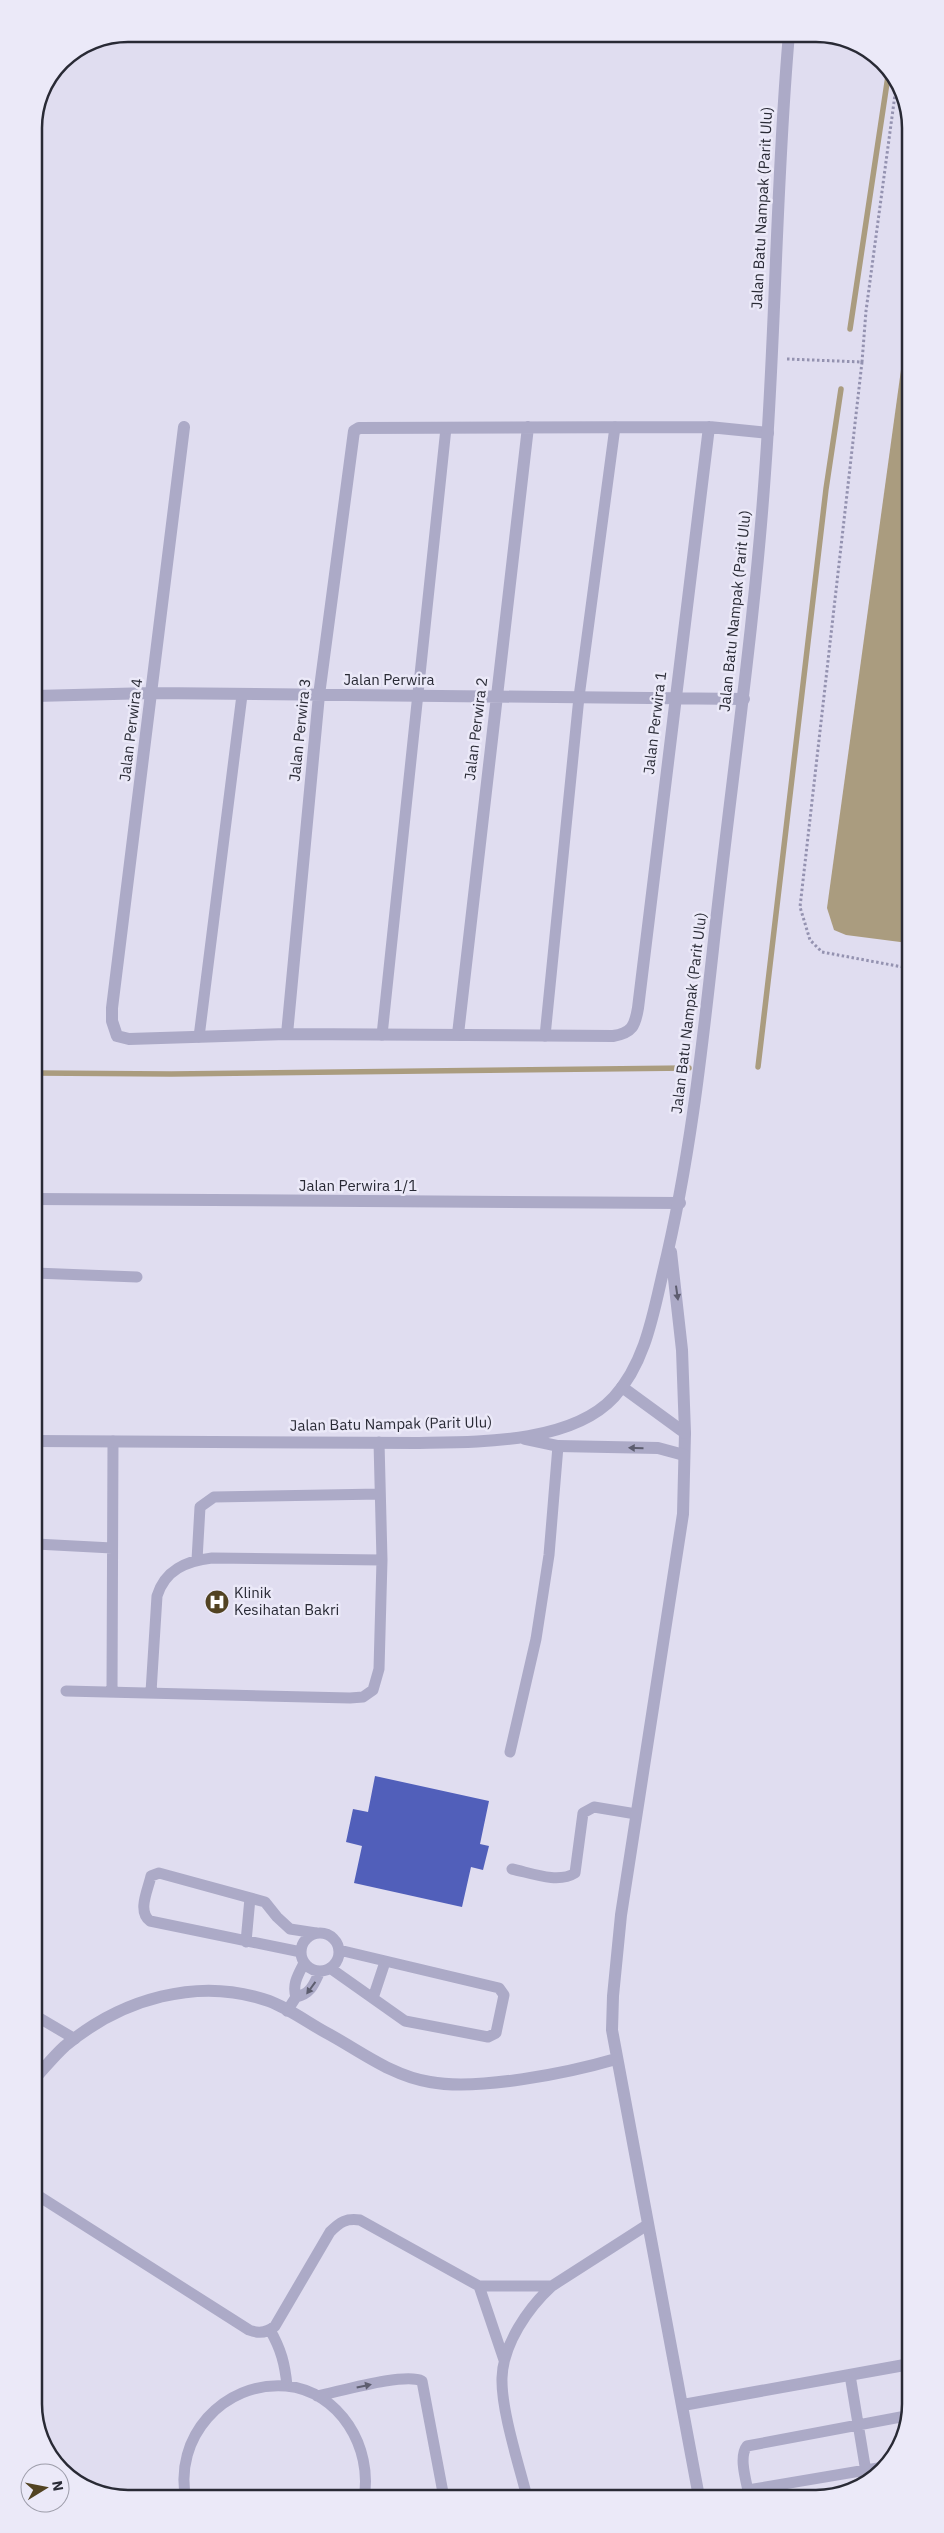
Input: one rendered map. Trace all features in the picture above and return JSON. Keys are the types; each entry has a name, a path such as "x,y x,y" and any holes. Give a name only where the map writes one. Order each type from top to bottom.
{"street":[{"name":"Jalan Batu Nampak (Parit Ulu)","path":"42,1441 459,1442 537,1435 590,1416 613,1399 642,1351 680,1203 699,1080 713,946 744,699 768,433 782,128 789,43"},
{"name":"Jalan Perwira 4","path":"184,427 112,1008 112,1021 117,1036 129,1040 199,1037"},
{"name":"Jalan Perwira 2","path":"458,1034 528,427"},
{"path":"446,428 709,427 768,433"},
{"name":"Jalan Perwira 1","path":"545,1036 613,1036 625,1034 636,1023 674,698 709,427"},
{"name":"Jalan Perwira 3","path":"287,1034 319,695 354,431 358,428 446,428"},
{"name":"Jalan Perwira","path":"43,696 152,693 744,699"},
{"path":"199,1037 287,1034 545,1036"},
{"name":"Jalan Perwira 1/1","path":"43,1199 680,1203"},
{"path":"670,1245 678,1297 685,1433 683,1514 621,1915 613,1988 612,2030 647,2225 684,2405 698,2490"},
{"path":"622,1387 685,1433"},
{"path":"515,1437 558,1446 658,1448 684,1455"},
{"path":"42,2070 64,2047 125,2007 164,1995 197,1990 236,1993 268,2001 368,2058 407,2076 430,2082 453,2085 484,2083 582,2069 616,2059"},
{"path":"684,2405 902,2365"}],"lane":[{"path":"545,1036 579,697 615,427"},
{"path":"382,1035 446,428"},
{"path":"199,1037 242,695"},
{"path":"42,1273 137,1277"},
{"path":"112,1691 113,1441"},
{"path":"66,1691 363,1697 373,1690 379,1669 382,1560 379,1442"},
{"path":"510,1752 536,1639 546,1574 558,1446"},
{"path":"197,1560 200,1507 214,1497 380,1494"},
{"path":"42,1544 112,1548"},
{"path":"151,1692 155,1613 160,1585 177,1568 197,1560 382,1560"},
{"path":"512,1869 559,1878 569,1877 575,1873 583,1813 594,1807 636,1814"},
{"path":"301,1952 150,1922 144,1917 143,1910 151,1876 159,1873 266,1902 276,1918 290,1930 316,1933 331,1936 339,1950 499,1988 504,1995 496,2033 488,2037 411,2023 399,2018 373,1998 325,1970 312,1969 304,1963 301,1952 308,1937 316,1933"},
{"path":"246,1942 250,1898"},
{"path":"287,2011 296,1997 305,1995 312,1990 325,1970 335,1963 339,1950"},
{"path":"373,1998 386,1962"},
{"path":"296,1997 294,1989 296,1979 304,1963"},
{"path":"42,2020 75,2039"},
{"path":"42,2198 249,2330 258,2333 270,2330 275,2326 330,2232 339,2223 350,2218 360,2220 479,2286 552,2286"},
{"path":"525,2490 504,2403 502,2378 504,2360 529,2310 552,2286 647,2225"},
{"path":"479,2286 504,2360"},
{"path":"270,2330 280,2348 285,2363 287,2386"},
{"path":"850,2374 866,2474"},
{"path":"317,2396 397,2379 416,2379 422,2382 442,2490"},
{"path":"185,2490 184,2471 187,2453 193,2436 203,2421 230,2398 247,2391 287,2386 317,2396 345,2419 355,2434 366,2468 365,2490"},
{"path":"748,2490 743,2459 744,2450 747,2446 901,2417"},
{"path":"767,2490 865,2474"}],"path":[{"path":"895,96 866,311 862,362 800,907 810,940 822,952 902,967"},
{"path":"772,358 862,362"}],"shaded area":[{"path":"902,362 902,942 846,935 834,930 827,908"}],"building":[{"path":"375,1776 489,1801 480,1844 489,1846 483,1870 471,1867 462,1907 354,1883 362,1846 346,1842 353,1809 368,1812"}],"waterway":[{"path":"850,329 887,81"},
{"path":"758,1067 826,489 841,389"},
{"path":"43,1073 171,1074 689,1068"}],"place":[{"name":"Klinik Kesihatan Bakri","path":"217,1602"}]}
